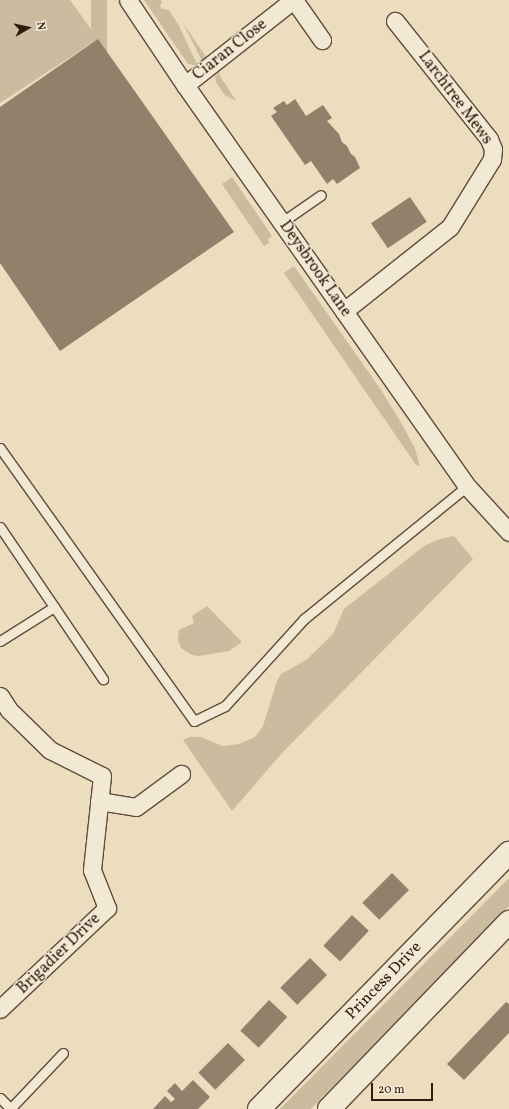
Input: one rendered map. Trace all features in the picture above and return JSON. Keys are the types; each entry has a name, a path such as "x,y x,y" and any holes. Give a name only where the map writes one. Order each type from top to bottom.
{"street":[{"name":"Deysbrook Lane","path":"128,0 185,85 467,486 509,532"},
{"name":"Ciaran Close","path":"185,85 294,0 322,40"},
{"name":"Larchtree Mews","path":"344,311 450,227 492,159 494,149 489,140 395,21"},
{"name":"Brigadier Drive","path":"0,696 9,710 50,750 102,776 92,870 107,908 0,1009"},
{"path":"99,801 136,807 181,774"},
{"name":"Princess Drive","path":"259,1109 509,853"},
{"path":"329,1109 509,922"}],"lane":[{"path":"282,222 321,195"},
{"path":"0,448 194,721 225,706 304,619 467,486"},
{"path":"0,527 103,679"},
{"path":"0,641 54,607"},
{"path":"0,1098 10,1109 63,1053"}],"shaded area":[{"path":"0,0 70,0 98,39 0,103"},
{"path":"91,0 107,0 107,214 91,214"},
{"path":"144,0 161,0 162,2 160,6 162,9 169,10 178,24 198,66 188,64"},
{"path":"183,23 208,60 203,63"},
{"path":"220,72 220,76 236,101 225,95 216,82 215,76"},
{"path":"232,177 272,236 268,239 269,243 264,246 222,184"},
{"path":"294,266 381,390 402,424 415,449 420,466 416,465 284,273"},
{"path":"454,536 473,559 282,753 232,811 183,740 190,737 201,737 222,746 239,744 255,737 263,726 277,681 281,674 306,660 333,634 344,609 424,546 440,539"},
{"path":"207,606 242,642 229,651 199,656 192,655 181,648 178,640 179,630 194,623 192,616"},
{"path":"509,878 509,906 311,1109 280,1109"}],"building":[{"path":"98,39 234,232 60,351 0,263 0,107"},
{"path":"295,99 306,116 323,105 332,118 327,121 339,134 342,142 355,157 360,168 337,184 333,179 327,184 311,161 305,165 271,116 277,112 273,108 284,101 287,105"},
{"path":"410,197 427,222 388,248 371,223"},
{"path":"392,873 409,890 379,920 362,903"},
{"path":"352,915 369,931 340,961 323,946"},
{"path":"310,958 327,975 297,1005 280,988"},
{"path":"269,1000 287,1017 259,1048 240,1031"},
{"path":"506,1002 509,1004 509,1033 464,1080 447,1064"},
{"path":"228,1043 245,1060 215,1090 198,1073"},
{"path":"193,1080 210,1097 198,1109 153,1109 165,1096 171,1102 175,1099 167,1091 175,1083 182,1091"}]}
